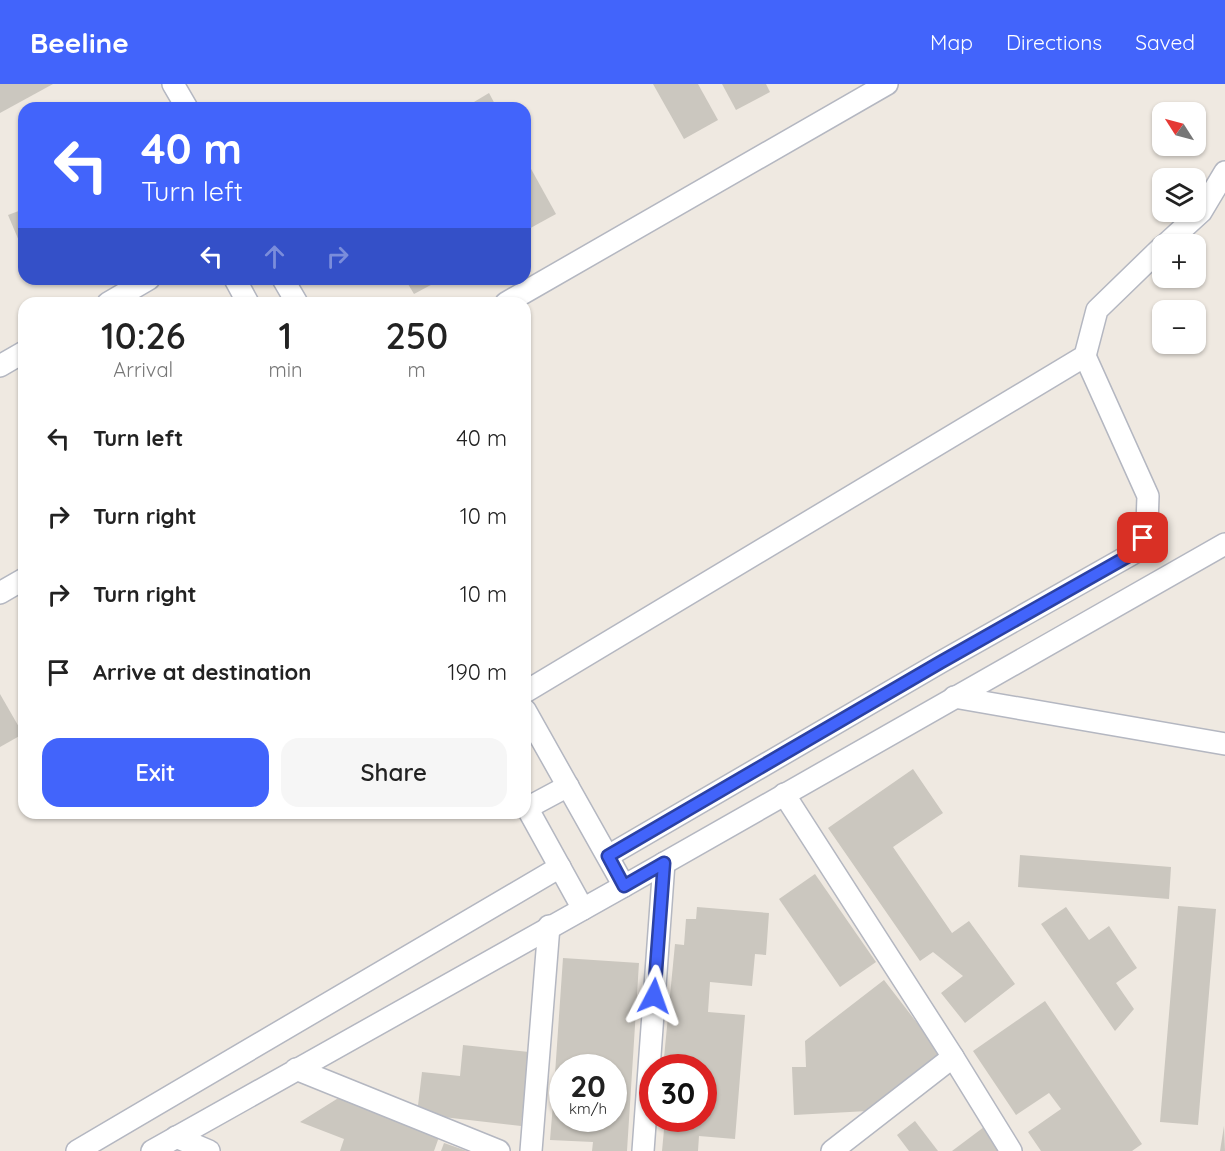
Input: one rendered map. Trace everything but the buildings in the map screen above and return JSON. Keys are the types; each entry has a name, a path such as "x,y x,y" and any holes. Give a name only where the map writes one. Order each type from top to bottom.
{"street":[{"path":"173,84 184,102"},
{"path":"516,297 887,84"},
{"path":"1177,234 1201,212 1225,172"},
{"path":"608,856 941,662 1139,550 1147,525 1148,496 1085,356 1097,310 1152,257"},
{"path":"118,297 139,285"},
{"path":"0,366 18,356"},
{"path":"531,688 1085,356"},
{"path":"152,1151 1225,544"},
{"path":"0,593 18,582"},
{"path":"954,697 1225,744"},
{"path":"531,721 624,886"},
{"path":"531,804 568,786"},
{"path":"784,794 1011,1151"},
{"path":"531,815 583,909"},
{"path":"643,1151 664,863"},
{"path":"77,1151 560,867"},
{"path":"531,1151 549,926"},
{"path":"832,1151 953,1057"},
{"path":"296,1070 499,1151"},
{"path":"176,1137 208,1151"}],"route":[{"path":"654,996 664,863 624,886 608,856 941,662 1139,550 1143,538"}]}
